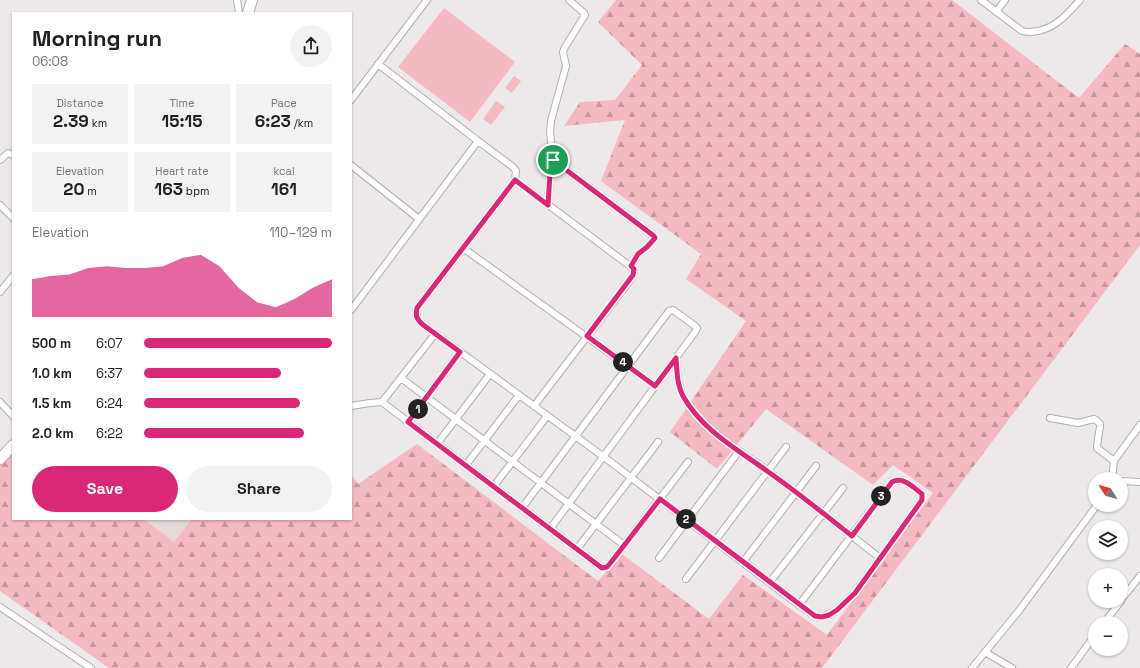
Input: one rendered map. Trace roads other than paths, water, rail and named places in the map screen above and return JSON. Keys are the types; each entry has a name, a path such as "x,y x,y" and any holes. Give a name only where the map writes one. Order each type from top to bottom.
{"highway":[{"path":"248,12 252,0"},
{"path":"0,460 12,446"}],"street":[{"path":"237,0 239,12"},
{"path":"352,99 427,0"},
{"path":"548,205 550,174 553,160 550,132 551,121 566,66 563,52 585,16 584,13 569,0"},
{"path":"981,0 1022,31 1030,33 1049,29 1072,10 1080,0"},
{"path":"996,12 1005,0"},
{"path":"378,64 513,167 516,171 515,180 417,308 417,319 422,324 604,457 799,605 815,616 822,617 829,615 837,610 855,593 922,500 922,494 902,479 897,479 892,482 799,605"},
{"path":"352,309 478,141"},
{"path":"0,160 8,153 12,155"},
{"path":"553,160 654,236 654,239 638,254 631,266"},
{"path":"352,166 419,219"},
{"path":"515,180 634,269 633,275 534,406"},
{"path":"0,205 12,217"},
{"path":"463,248 655,386"},
{"path":"0,292 12,278"},
{"path":"522,508 669,312 672,310 695,326 696,328 676,358 550,529"},
{"path":"382,402 435,334"},
{"path":"408,422 460,352"},
{"path":"676,358 678,380 683,396 701,421 726,442 768,471 880,558"},
{"path":"437,444 490,374"},
{"path":"401,378 624,545"},
{"path":"466,465 519,395"},
{"path":"0,402 12,415"},
{"path":"352,406 370,402 382,402 602,568 607,567 612,561 688,462"},
{"path":"494,486 547,416"},
{"path":"1050,418 1078,423 1094,419 1096,420 1100,424 1097,448 1114,461"},
{"path":"1113,472 1114,461 1140,426"},
{"path":"577,549 658,442"},
{"path":"686,579 786,447"},
{"path":"659,558 739,451"},
{"path":"743,562 816,466"},
{"path":"1128,481 1140,482"},
{"path":"770,582 843,488"},
{"path":"972,668 1018,612 1093,512"},
{"path":"1128,592 1140,576"},
{"path":"0,607 91,668"},
{"path":"1109,616 1116,608"},
{"path":"1071,668 1088,645"},
{"path":"985,652 1012,668"}]}
